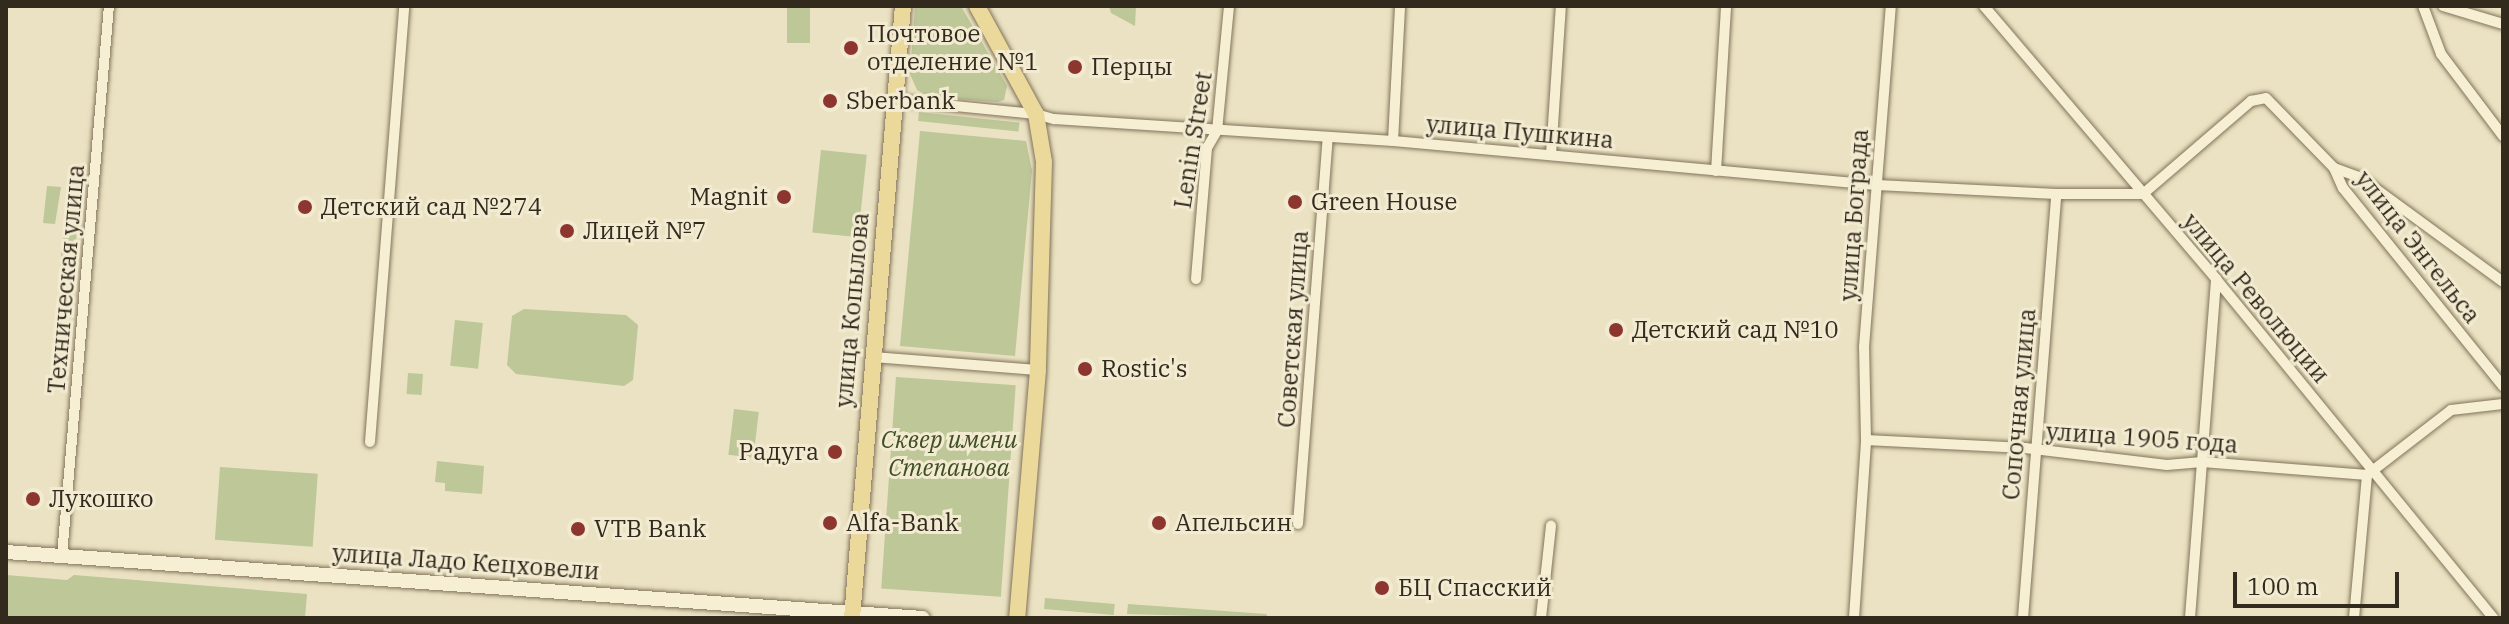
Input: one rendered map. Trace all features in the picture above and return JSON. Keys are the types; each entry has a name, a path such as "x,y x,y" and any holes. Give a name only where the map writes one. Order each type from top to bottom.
{"main road":[{"name":"улица Копылова","path":"852,615 903,6"},
{"path":"977,6 1036,114 1045,189 1038,370 1017,618"},
{"name":"улица Ладо Кецховели","path":"6,552 923,618"}],"street":[{"name":"Техническая улица","path":"62,556 109,6"},
{"path":"370,442 387,264 404,6"},
{"name":"Lenin Street","path":"1196,279 1207,148 1217,131 1229,6"},
{"path":"1393,141 1400,6"},
{"path":"1551,155 1561,6"},
{"path":"1716,171 1726,6"},
{"name":"улица Бограда","path":"1854,618 1866,440 1864,347 1891,6"},
{"name":"улица Революции","path":"1984,6 2216,279 2369,472 2493,618"},
{"path":"2423,6 2441,54 2503,136"},
{"path":"2443,6 2503,24"},
{"name":"улица Пушкина","path":"895,100 1036,114 1054,119 1393,141 1877,185 2056,194 2143,194"},
{"name":"улица Энгельса","path":"2143,194 2251,101 2272,101 2334,168 2343,188 2503,386"},
{"name":"Советская улица","path":"1298,524 1328,138"},
{"name":"улица Энгельса","path":"2334,168 2361,178 2503,282"},
{"name":"Сопочная улица","path":"2023,618 2056,194"},
{"path":"2190,618 2216,279"},
{"path":"872,357 1038,370"},
{"path":"2354,618 2369,472 2451,410 2503,404"},
{"name":"улица 1905 года","path":"1866,440 2035,451 2167,465 2202,462 2369,472"},
{"path":"1541,618 1551,526"}],"green space":[{"path":"787,6 810,6 810,43 787,43"},
{"path":"915,6 961,6 1007,86 1004,100 929,97 917,90 910,74"},
{"path":"1109,6 1136,6 1135,26 1111,13"},
{"path":"919,112 1019,123 1019,132 918,121"},
{"path":"920,131 1026,141 1032,170 1015,356 900,346"},
{"path":"821,150 867,155 858,237 812,233"},
{"path":"47,186 61,187 55,224 43,223"},
{"path":"67,228 77,229 74,267 60,266 63,233 67,233"},
{"path":"524,309 626,315 638,325 633,380 624,386 516,374 507,365 512,316"},
{"path":"455,320 483,323 478,369 450,366"},
{"path":"408,373 423,374 421,395 407,394"},
{"name":"Сквер имени Степанова","path":"896,377 1016,385 1001,597 881,588"},
{"path":"734,409 759,412 753,458 728,455"},
{"path":"437,461 484,466 482,494 445,491 445,483 435,482"},
{"path":"220,467 318,474 313,547 215,540"},
{"path":"6,575 67,580 74,575 307,594 305,618 6,617"},
{"path":"1045,598 1115,604 1114,615 1044,609"},
{"path":"1128,604 1266,614 1269,618 1127,614"}],"place":[{"name":"Почтовое отделение №1","path":"851,48"},
{"name":"Перцы","path":"1075,67"},
{"name":"Sberbank","path":"830,101"},
{"name":"Magnit","path":"784,197"},
{"name":"Green House","path":"1295,202"},
{"name":"Детский сад №274","path":"305,207"},
{"name":"Лицей №7","path":"567,231"},
{"name":"Детский сад №10","path":"1616,330"},
{"name":"Rostic's","path":"1085,369"},
{"name":"Радуга","path":"835,452"},
{"name":"Лукошко","path":"33,499"},
{"name":"Alfa-Bank","path":"830,523"},
{"name":"Апельсин","path":"1159,523"},
{"name":"VTB Bank","path":"578,529"},
{"name":"БЦ Спасский","path":"1382,588"}]}
